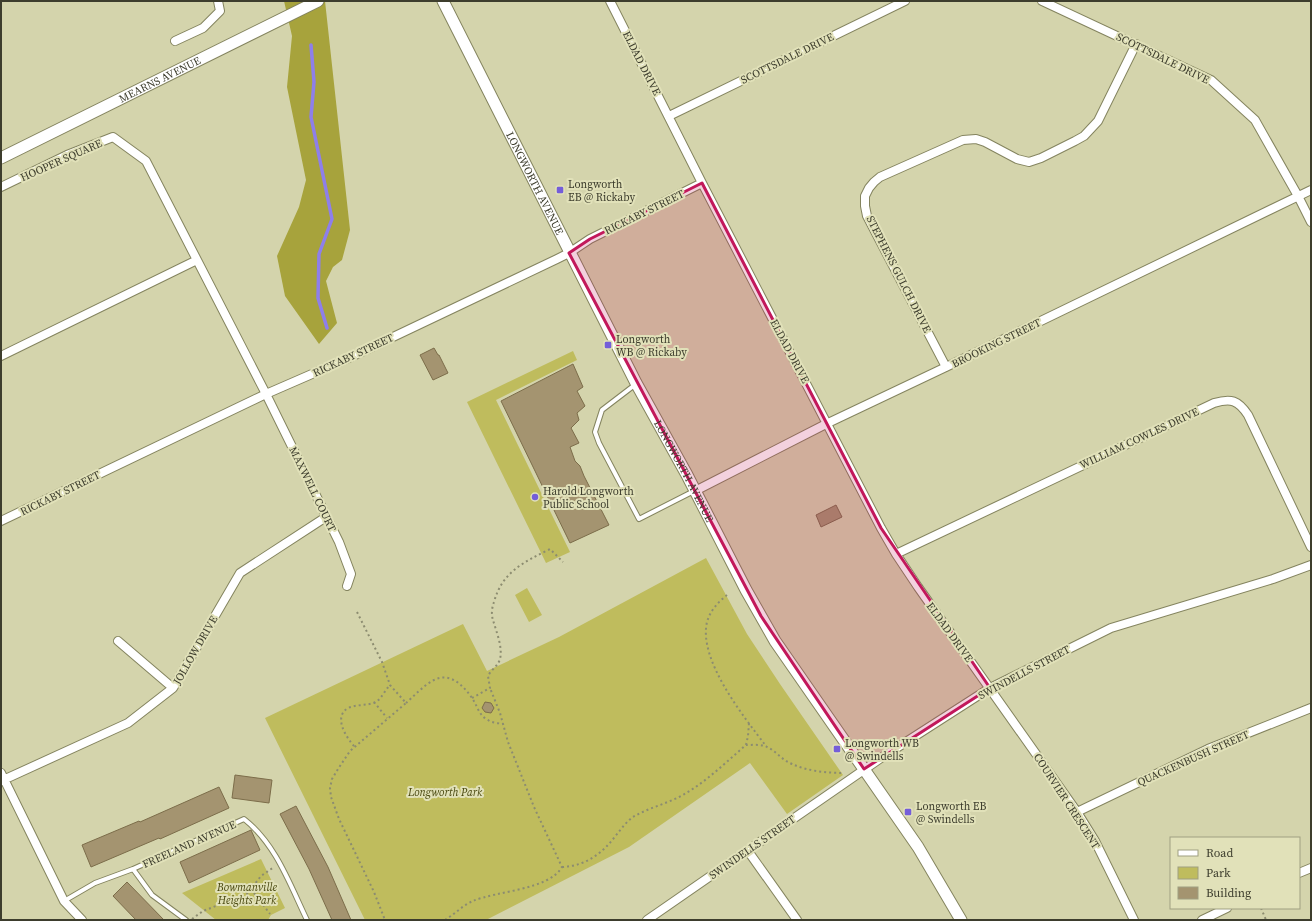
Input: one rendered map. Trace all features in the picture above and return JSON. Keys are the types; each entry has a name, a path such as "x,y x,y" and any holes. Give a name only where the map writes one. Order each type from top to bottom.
{"street":[{"path":"175,41 203,28 220,12 218,1"},
{"name":"MEARNS AVENUE","path":"1,158 318,1"},
{"name":"LONGWORTH AVENUE","path":"443,1 636,384 695,490 742,584 775,640 918,847 961,920"},
{"name":"ELDAD DRIVE","path":"610,1 702,183 828,423 881,528 896,554 990,688"},
{"name":"SCOTTSDALE DRIVE","path":"669,116 905,1"},
{"name":"SCOTTSDALE DRIVE","path":"1042,1 1211,80 1255,120 1311,222"},
{"name":"STEPHENS GULCH DRIVE","path":"946,367 867,216 865,206 869,188 880,177 963,140 976,139 985,142 1017,159 1029,162 1041,158 1075,141 1084,136 1098,121 1136,44"},
{"name":"HOOPER SQUARE","path":"1,187 67,155 113,137 146,161 266,394"},
{"name":"RICKABY STREET","path":"1,521 266,394 351,357 570,253 590,239 702,183"},
{"name":"BROOKING STREET","path":"695,490 828,423 1311,190"},
{"path":"1,356 197,260"},
{"name":"MAXWELL COURT","path":"266,394 339,542 351,574 347,586"},
{"name":"WILLIAM COWLES DRIVE","path":"896,554 1214,403 1228,400 1242,406 1248,415 1311,547"},
{"name":"JOLLOW DRIVE","path":"2,778 128,723 174,688 240,573 326,517"},
{"name":"SWINDELLS STREET","path":"647,920 864,769 990,688 1111,628 1272,579 1311,565"},
{"path":"118,641 174,688"},
{"name":"COURVIER CRESCENT","path":"990,688 1077,812 1095,841 1134,920"},
{"name":"QUACKENBUSH STREET","path":"1077,812 1208,749 1311,708"},
{"path":"2,778 64,900 82,920"},
{"path":"748,851 797,920"},
{"path":"1300,873 1311,868"},
{"path":"1202,920 1225,909"}],"lane":[{"path":"636,384 602,410 595,432 599,443 639,519 695,490"},
{"name":"FREELAND AVENUE","path":"64,900 95,883 133,869 244,819 255,828 280,863 307,920"},
{"name":"FREELAND AVENUE","path":"133,869 152,895 186,920"}],"path":[{"path":"562,867 531,800 508,742 500,713 490,688 488,676 499,660 501,653 492,618 492,606 502,582 510,572 526,561 550,549 563,562"},
{"path":"727,595 716,605 707,621 706,629 707,641 714,665 724,686 766,746 783,760 794,765 821,771 844,773"},
{"path":"357,612 382,662 390,685 406,703"},
{"path":"385,920 374,892 338,819 331,797 330,788 332,779 338,769 354,746 430,682 442,677 455,680 472,698 482,715 488,720 503,724"},
{"path":"354,746 343,731 341,721 342,716 348,708 374,702 390,685"},
{"path":"472,698 490,688"},
{"path":"374,702 387,718"},
{"path":"562,867 583,864 607,847 632,817 648,809 671,801 695,787 746,745 749,723"},
{"path":"746,745 766,746"},
{"path":"191,920 203,911 247,894 261,876 280,863"},
{"path":"445,920 472,901 483,897 528,887 554,876 562,867"},
{"path":"251,889 270,914"},
{"path":"1260,909 1266,920"}],"highlighted area":[{"path":"702,183 881,528 990,688 864,769 761,616 569,253 590,239"}],"green space":[{"path":"573,351 577,360 496,400 570,552 546,563 467,402"},
{"name":"Longworth Park","path":"706,558 747,634 843,775 787,814 750,763 629,847 486,920 365,920 265,718 463,624 487,671 559,637"},
{"path":"527,588 542,615 529,622 515,595"},
{"name":"Bowmanville Heights Park","path":"261,859 285,908 271,915 268,920 216,920 182,893"}],"shaded area":[{"path":"284,1 325,1 350,230 342,260 333,267 326,281 337,323 319,344 285,296 277,256 299,207 306,180 287,87 292,36"}],"building":[{"path":"434,348 448,373 433,380 420,355"},
{"path":"573,364 583,387 577,391 585,406 577,413 579,420 571,428 579,443 570,447 575,461 580,466 609,525 570,543 501,401"},
{"path":"836,505 842,517 821,527 816,515"},
{"path":"485,702 491,703 494,708 491,713 485,712 482,708"},
{"path":"235,775 272,780 269,803 232,798"},
{"path":"219,787 229,808 160,839 159,838 91,867 82,845 139,821 140,822"},
{"path":"296,806 328,867 351,920 332,920 309,869 280,814"},
{"path":"251,830 260,850 189,883 180,862"},
{"path":"127,882 164,920 136,920 113,896"}],"waterway":[{"path":"311,45 314,82 311,117 332,219 319,254 318,298 327,328"}],"place":[{"name":"Longworth EB @ Rickaby","path":"560,190"},
{"name":"Longworth WB @ Rickaby","path":"608,345"},
{"name":"Harold Longworth Public School","path":"535,497"},
{"name":"Longworth WB @ Swindells","path":"837,749"},
{"name":"Longworth EB @ Swindells","path":"908,812"}]}
